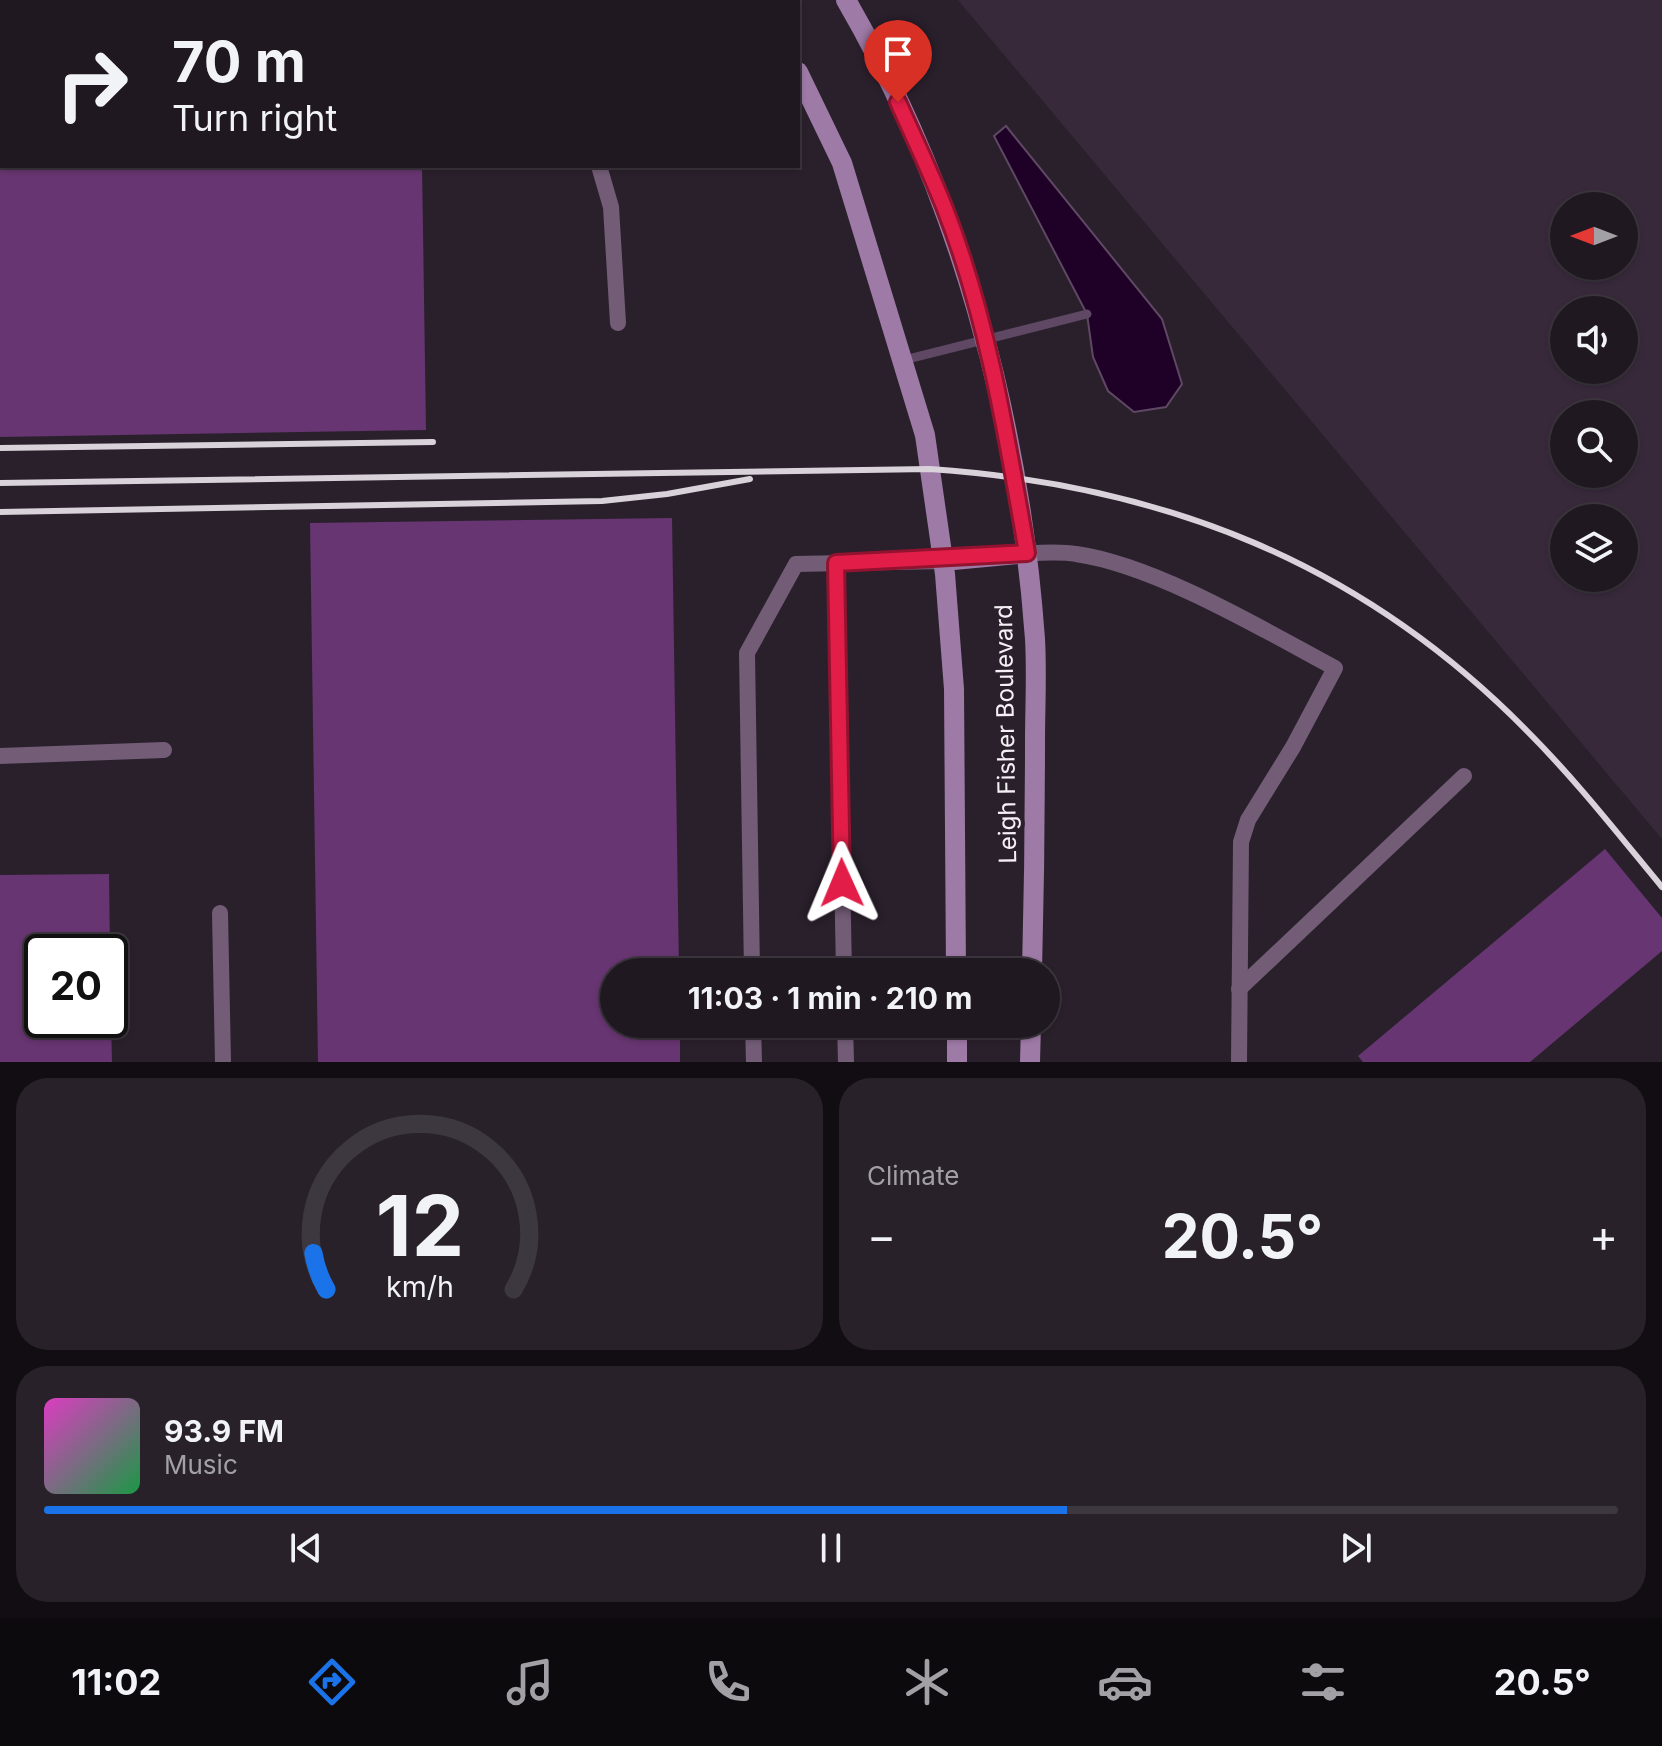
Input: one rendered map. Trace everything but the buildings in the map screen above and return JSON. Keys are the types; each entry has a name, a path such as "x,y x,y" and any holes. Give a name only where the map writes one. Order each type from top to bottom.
{"street":[{"name":"Leigh Fisher Boulevard","path":"846,0 874,49 946,210 997,390 1027,553 1035,643 1032,958"},
{"name":"Leigh Fisher Boulevard","path":"800,76 842,163 925,435 943,561 956,746 956,958"},
{"path":"943,561 1027,553"},
{"path":"957,1038 957,1062"},
{"path":"1030,1062 1031,1038"}],"lane":[{"path":"600,168 611,207 618,323"},
{"path":"1027,553 1075,553 1118,565 1255,625 1335,668 1248,820 1239,868 1239,1062"},
{"path":"752,958 747,653 796,564 943,561"},
{"path":"836,563 844,958"},
{"path":"0,756 164,750"},
{"path":"1239,989 1464,776"},
{"path":"220,913 223,1062"},
{"path":"753,1038 754,1062"},
{"path":"845,1038 846,1062"}],"shaded area":[{"path":"958,0 1662,0 1662,839"},
{"path":"1006,126 1162,319 1182,384 1166,407 1134,412 1108,391 1093,357 1087,314 994,136"}],"waterway":[{"path":"904,360 1087,314"}],"railway":[{"path":"0,448 433,442"},
{"path":"0,483 930,469 1016,478 1098,493 1178,514 1254,543 1327,578 1396,621 1463,672 1527,731 1580,788 1662,887"},
{"path":"0,512 602,501 667,494 750,479"}],"route":[{"path":"842,883 836,563 943,561 1027,553 997,390 979,317 946,210 898,102"}]}
